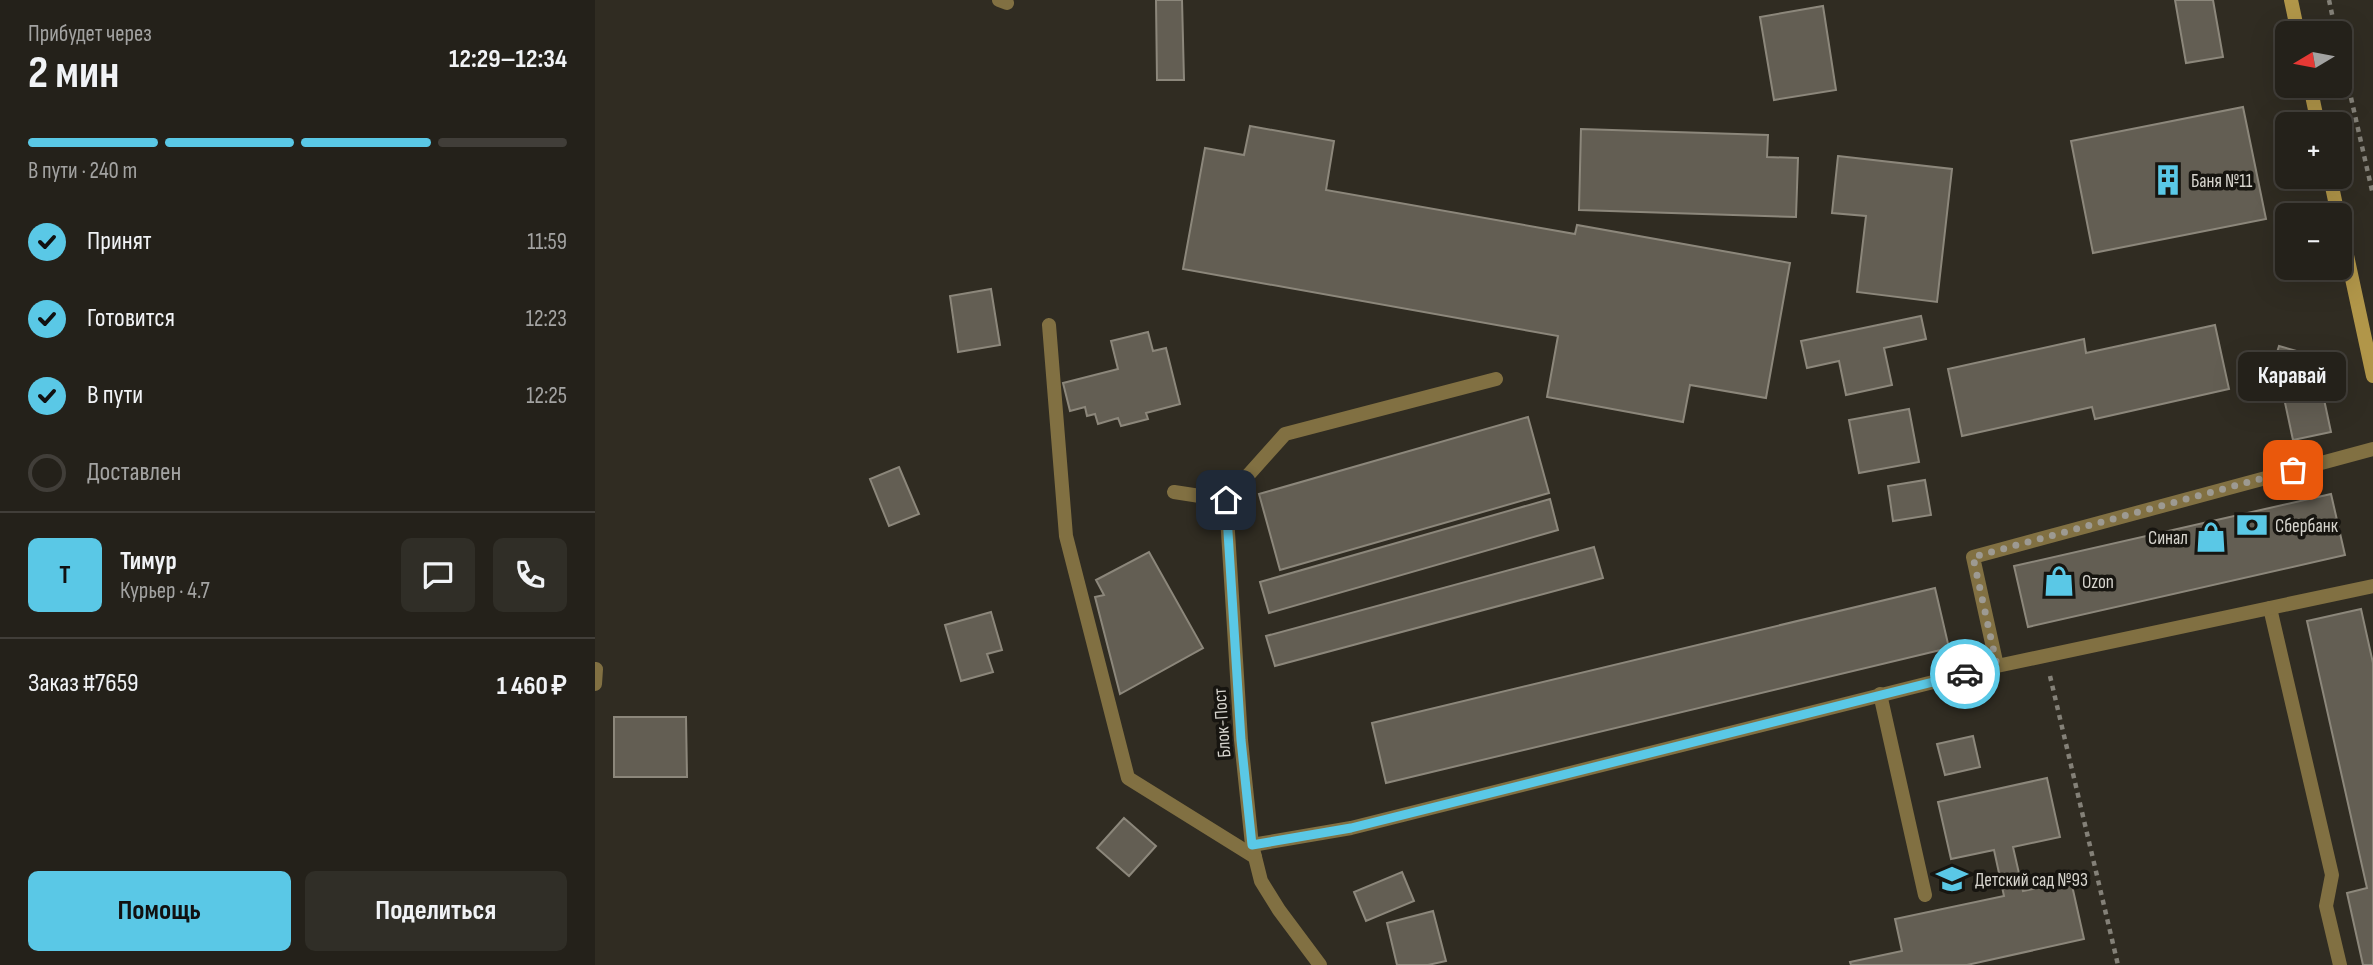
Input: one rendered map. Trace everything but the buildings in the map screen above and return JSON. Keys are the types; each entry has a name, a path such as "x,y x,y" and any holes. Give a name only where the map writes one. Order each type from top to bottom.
{"main road":[{"path":"2291,0 2295,21"},
{"path":"2352,279 2373,376"}],"street":[{"path":"1049,325 1066,536 1128,778 1254,851 1997,666 2373,586"},
{"path":"1174,492 1226,500 1285,434 1496,379"},
{"path":"1997,666 1973,557 2373,449"},
{"name":"Блок-Пост","path":"1226,500 1242,751 1254,851 1261,881 1279,911 1320,965"},
{"path":"2270,608 2332,875 2326,906 2340,965"},
{"path":"1880,694 1925,895"}],"path":[{"path":"2329,0 2333,21"},
{"path":"2351,98 2373,195"},
{"path":"2046,656 2118,965"}],"way so far":[{"path":"1965,674 1997,666 1973,557 2293,470"}],"place":[{"name":"Баня №11","path":"2168,180"},
{"name":"Каравай","path":"2293,470"},
{"name":"Сбербанк","path":"2252,525"},
{"name":"Синал","path":"2211,537"},
{"name":"Ozon","path":"2059,581"},
{"name":"Детский сад №93","path":"1952,879"}],"route":[{"path":"1226,500 1241,740 1252,845 1351,828 1965,674"}]}
